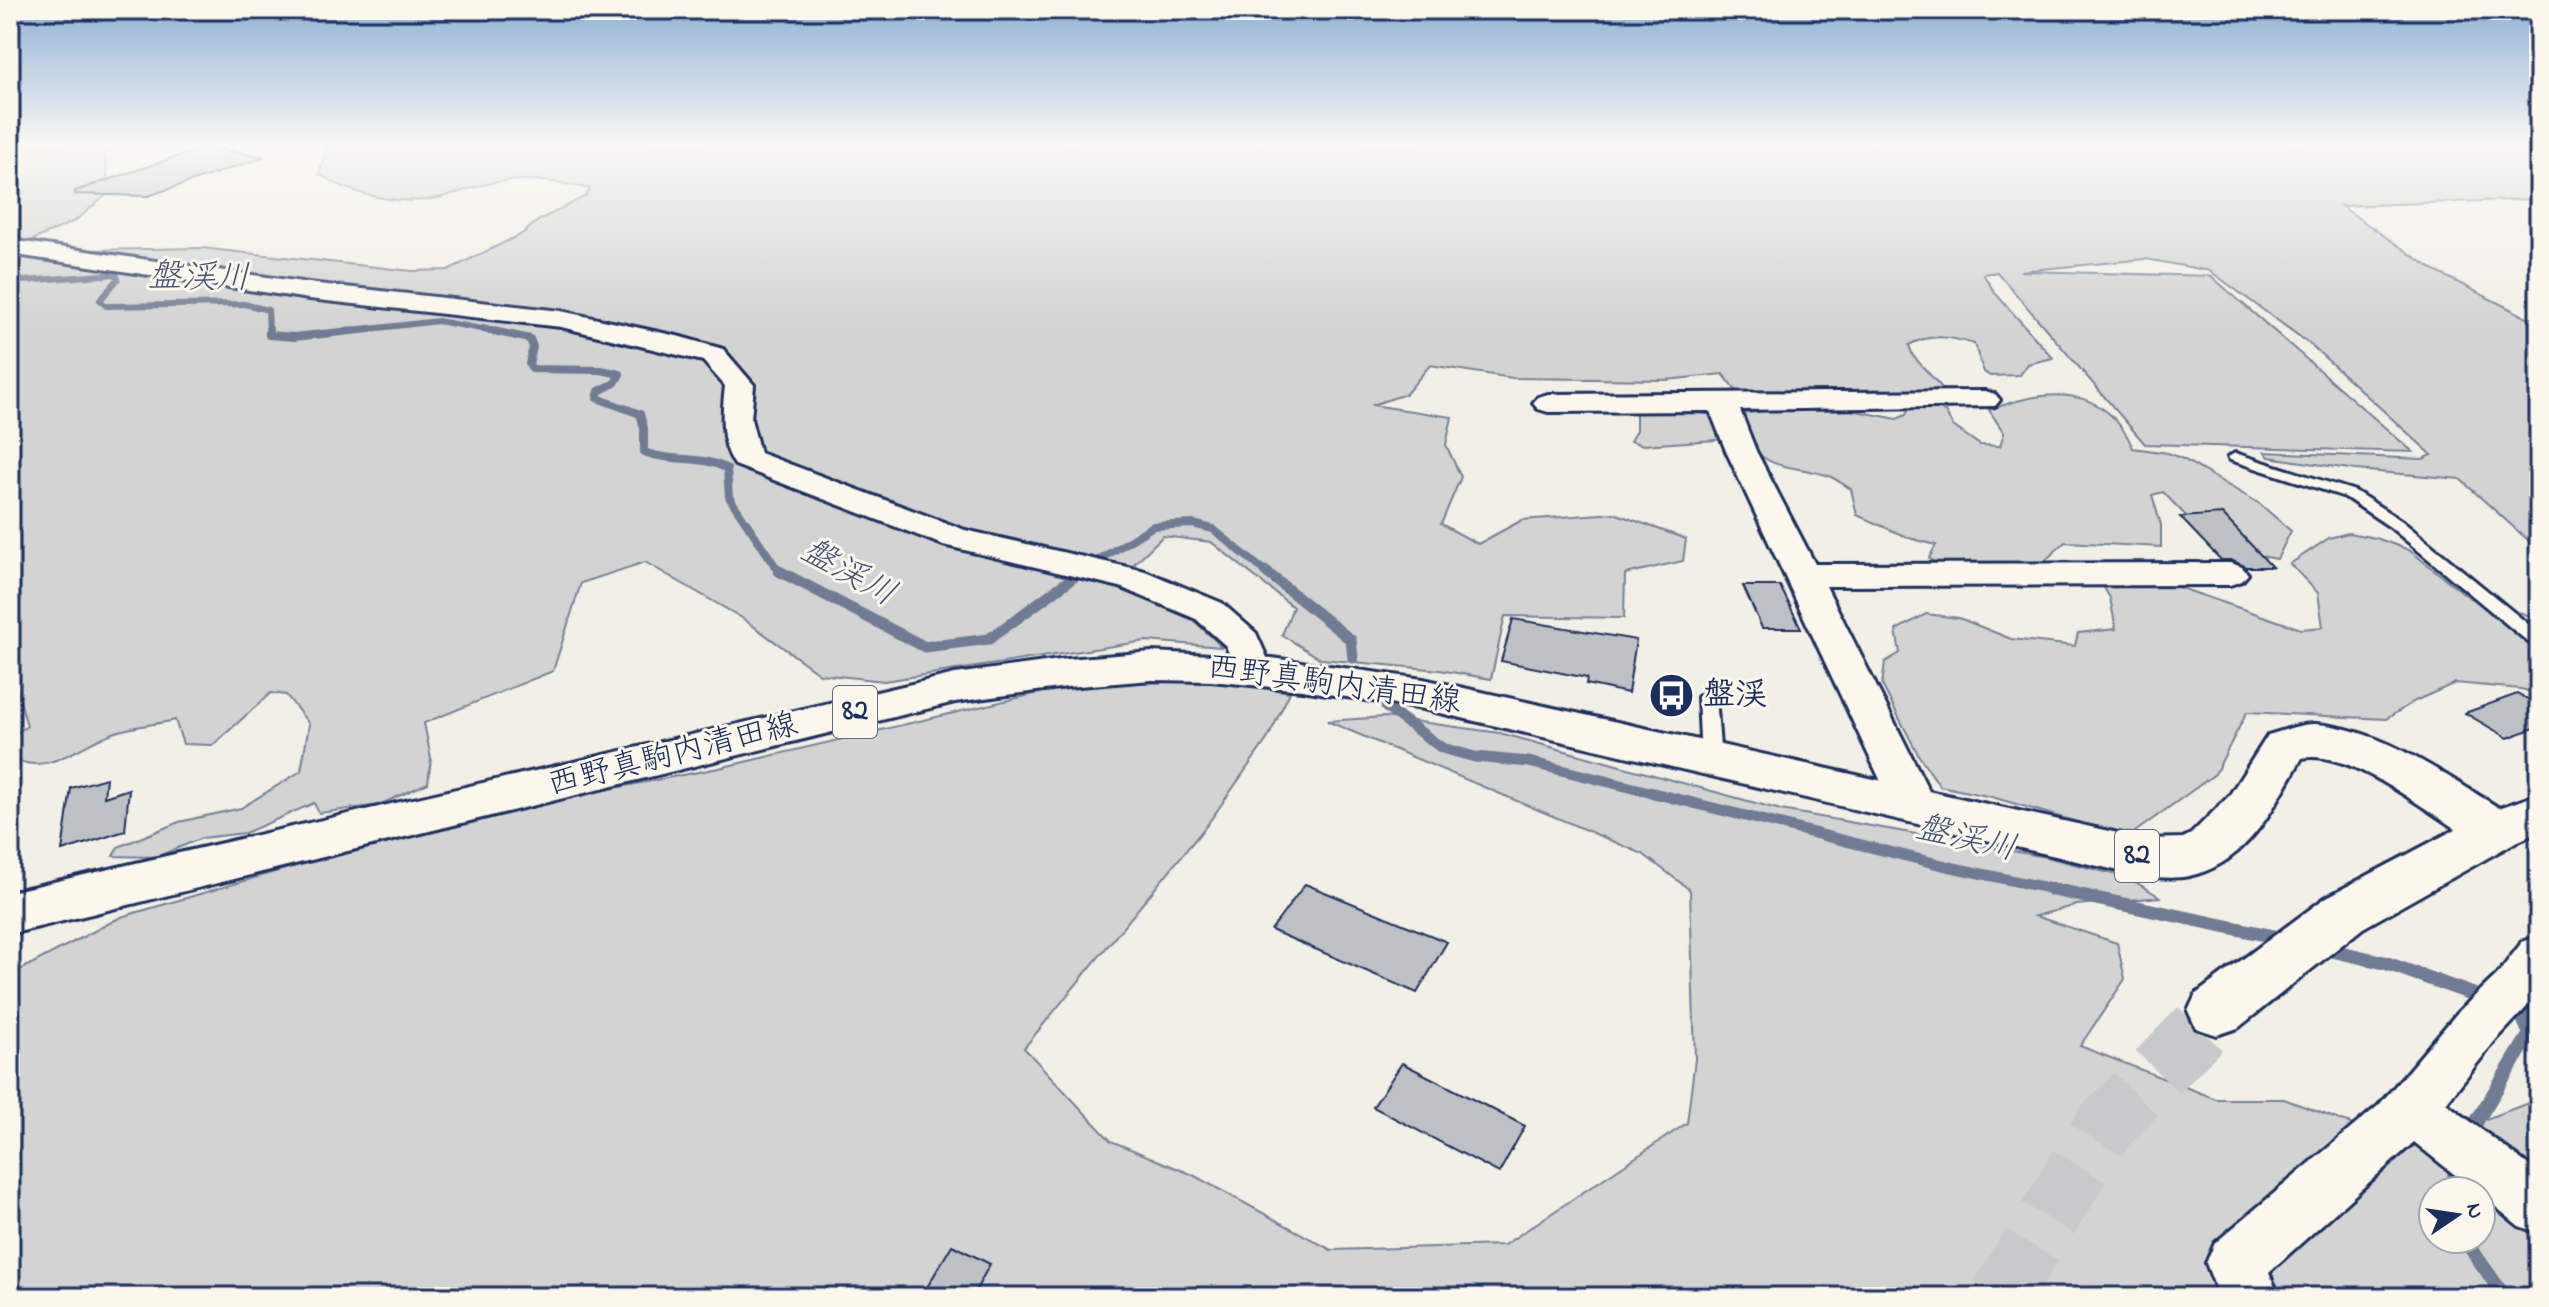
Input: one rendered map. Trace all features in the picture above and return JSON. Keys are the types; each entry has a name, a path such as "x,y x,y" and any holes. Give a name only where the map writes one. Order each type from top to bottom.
{"main road":[{"name":"西野真駒内清田線","path":"10,913 955,688 1077,671 1181,666 1305,675 1423,694 2145,858 2193,856 2213,846 2231,829 2285,746 2315,740 2350,749 2518,821"},
{"name":"西野真駒内清田線","path":"2217,1011 2344,913 2518,821"}],"street":[{"path":"10,247 309,291 561,319 677,344 713,355 740,385 736,419 746,458 955,538 1132,579 1209,611 1243,641 1254,671"},
{"path":"1548,403 1985,400"},
{"path":"1722,403 1741,451 1914,805"},
{"path":"1803,575 2230,574"},
{"path":"2249,1297 2236,1263 2398,1122 2512,989"},
{"path":"2410,1107 2539,1207"}],"lane":[{"path":"2235,457 2350,494 2396,524 2539,642"},
{"path":"1707,697 1711,759"}],"shaded area":[{"path":"10,206 93,206 75,221 28,242 90,250 201,248 412,271 448,270 522,234 539,220 566,206 2341,206 2435,271 2524,316 2539,320 2539,550 2460,479 2356,470 2269,457 2265,452 2423,459 2432,455 2311,345 2210,271 2146,259 2020,271 2211,276 2413,452 2145,444 1997,272 1983,274 1995,293 2053,358 2028,364 2020,375 1990,376 1984,372 1974,344 1949,338 1925,339 1909,345 1913,356 1943,389 1941,397 1872,395 1838,390 1831,395 1836,407 1897,419 1906,415 1911,405 1931,405 1945,412 1953,426 1980,445 2000,446 2004,433 1989,410 2052,395 2072,396 2090,402 2107,412 2121,427 2133,448 2168,453 2183,459 2260,504 2291,531 2277,559 2239,550 2212,538 2163,492 2152,495 2161,525 2161,547 2065,542 2036,569 1937,564 1929,558 1936,545 1909,538 1857,515 1851,489 1829,476 1772,462 1745,438 1643,445 1630,441 1636,431 1636,412 1666,409 1724,415 1785,407 1770,397 1737,392 1723,374 1666,380 1512,378 1430,365 1406,394 1372,405 1452,417 1446,445 1461,477 1441,524 1478,544 1522,520 1614,513 1686,539 1683,561 1625,574 1624,618 1505,616 1491,679 1440,670 1321,659 1282,635 1293,607 1211,542 1163,536 1134,564 1222,647 1146,641 884,681 820,674 742,618 645,562 581,583 553,671 424,723 431,758 428,783 379,805 319,813 314,803 245,833 202,838 156,857 113,856 118,847 179,822 241,808 301,771 309,724 286,695 271,693 213,745 183,744 175,720 119,731 51,762 24,763 10,756 10,737 27,726 10,665"},
{"path":"2348,533 2376,538 2409,550 2470,598 2539,618 2539,694 2521,689 2455,683 2415,701 2386,719 2247,712 2215,774 2128,837 1992,797 1940,786 1919,756 1882,685 1885,662 1900,653 1896,630 1926,614 1959,618 2011,639 2075,646 2078,633 2116,629 2110,598 2102,584 2169,584 2301,629 2323,627 2318,593 2290,564 2329,538"},
{"path":"1208,680 1290,692 1268,738 1207,825 1024,1048 1111,1141 1193,1175 1331,1250 1504,1245 1687,1123 1695,1059 1690,890 1643,854 1327,721 1384,717 1500,733 1781,810 2046,857 2129,878 2160,897 2077,905 2035,916 2117,943 2125,979 2080,1046 2216,1099 2284,1099 2412,1147 2539,1099 2539,1297 10,1297 10,975 121,917 463,817 719,768 1069,686"}],"building":[{"path":"2222,514 2272,567 2246,567 2231,560 2221,560 2180,517"},
{"path":"1743,586 1780,586 1801,628 1762,628"},
{"path":"1513,619 1636,640 1628,693 1586,684 1587,678 1501,661"},
{"path":"2517,694 2539,706 2539,726 2508,738 2465,713"},
{"path":"106,778 104,797 129,789 125,831 62,851 71,788"},
{"path":"1305,884 1447,942 1417,993 1271,930"},
{"path":"1402,1063 1525,1126 1499,1173 1373,1107"},
{"path":"952,1245 990,1264 972,1297 945,1297 926,1289"}],"waterway":[{"name":"盤渓川","path":"10,276 24,281 116,274 118,279 100,300 106,306 244,304 268,310 269,331"},
{"name":"盤渓川","path":"362,330 438,321 493,331"},
{"name":"盤渓川","path":"362,330 370,329"},
{"name":"盤渓川","path":"484,329 530,339 533,347 529,364 532,369 601,370 620,374 615,383 599,391 597,398 640,414 644,428 644,452 717,464 727,469 729,497 783,573"},
{"name":"盤渓川","path":"269,331 269,335 294,337 362,330"},
{"name":"盤渓川","path":"352,331 362,330"},
{"name":"盤渓川","path":"1078,573 1153,526 1193,524 1213,529 1267,573"},
{"name":"盤渓川","path":"779,571 925,647 989,639 1082,571"},
{"name":"盤渓川","path":"1265,571 1351,640 1353,658"},
{"name":"盤渓川","path":"1386,707 1442,748 1475,757 1529,762 1946,866 2061,891"},
{"name":"盤渓川","path":"2051,889 2286,939"},
{"name":"盤渓川","path":"2321,948 2386,963 2489,1000"},
{"name":"盤渓川","path":"2507,1009 2522,1016"},
{"name":"盤渓川","path":"2522,1016 2539,1012"},
{"path":"2475,1124 2530,1034 2522,1016"},
{"path":"2453,1161 2454,1175"},
{"path":"2475,1255 2505,1297"}],"tunnel":[{"path":"2000,1297 2104,1127 2217,1011"}],"place":[{"name":"盤渓","path":"1672,696"}]}
